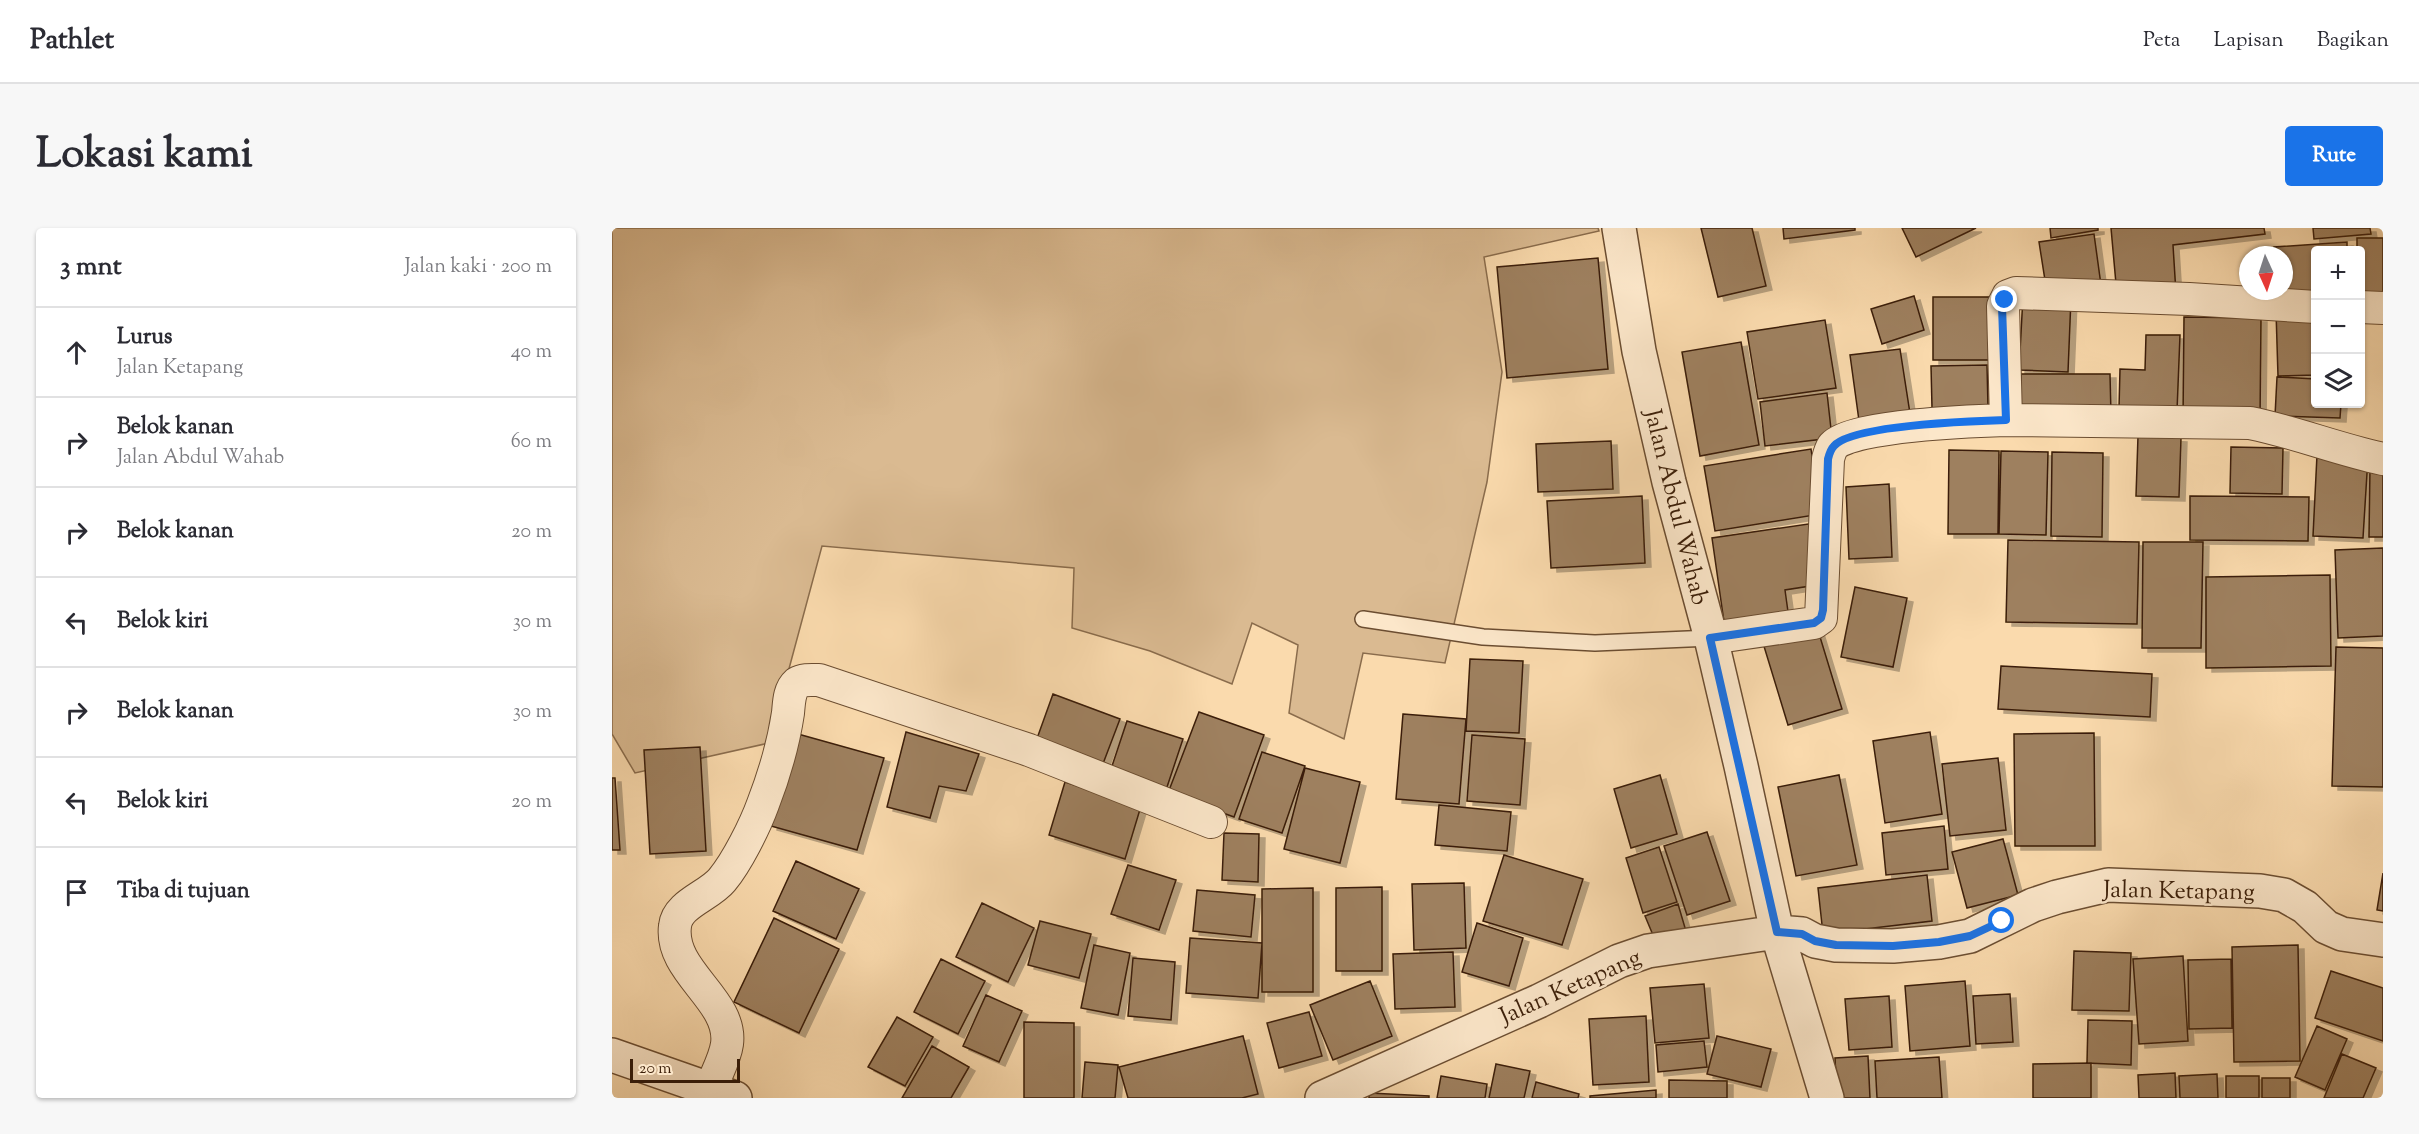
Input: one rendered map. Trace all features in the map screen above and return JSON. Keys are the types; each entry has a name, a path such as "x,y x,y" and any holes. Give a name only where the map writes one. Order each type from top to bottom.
{"street":[{"name":"Jalan Abdul Wahab","path":"1619,228 1639,351 1669,482 1710,638 1777,932 1827,1098"},
{"path":"2006,420 2002,306 2008,296 2016,293 2311,307"},
{"path":"2365,308 2383,308"},
{"path":"1710,638 1814,623 1821,618 1828,459 1833,446 1850,437 1919,424 2006,420 2250,423 2273,427 2325,445 2383,459"},
{"path":"612,1055 722,1094 727,1044 726,1028 720,1013 681,958 675,941 675,926 678,915 722,881 757,821 784,743 791,692 798,682 819,680 1029,750 1211,822"},
{"name":"Jalan Ketapang","path":"1322,1098 1629,958 1648,951 1689,943 1777,932 1802,934 1815,941 1836,945 1893,946 1939,942 1970,936 2033,905 2108,885 2268,892 2284,895 2305,907 2326,927 2342,934 2383,940"}],"lane":[{"path":"1363,619 1483,637 1595,643 1710,638"}],"shaded area":[{"path":"612,228 1598,228 1599,231 1484,257 1502,372 1487,482 1445,663 1363,653 1344,739 1289,713 1298,645 1252,623 1232,684 1150,651 1072,628 1074,568 822,546 769,743 635,773 612,734"}],"building":[{"path":"1701,228 1752,228 1766,286 1718,297"},
{"path":"1783,228 1855,228 1855,230 1784,239"},
{"path":"1902,228 1976,228 1916,257"},
{"path":"2050,228 2098,228 2098,230 2051,238"},
{"path":"2111,228 2264,228 2265,234 2173,245 2176,293 2117,295"},
{"path":"2313,228 2370,228 2371,234 2314,239"},
{"path":"2094,234 2101,285 2047,293 2039,242"},
{"path":"2357,238 2383,238 2383,302 2365,302 2365,246 2357,246"},
{"path":"2347,242 2347,246 2311,246 2311,299 2293,294 2293,246 2289,246"},
{"path":"1598,258 1608,369 1507,378 1497,267"},
{"path":"1914,296 1924,330 1882,344 1871,309"},
{"path":"2023,296 2071,298 2068,372 2019,370"},
{"path":"1933,297 1994,297 1995,360 1933,360"},
{"path":"2276,311 2311,311 2311,375 2278,376"},
{"path":"2184,317 2261,318 2260,420 2183,419"},
{"path":"1825,320 1836,388 1758,399 1747,332"},
{"path":"2146,335 2180,335 2177,411 2119,408 2120,369 2145,370"},
{"path":"1741,342 1759,445 1700,456 1682,352"},
{"path":"1900,349 1911,420 1860,428 1850,355"},
{"path":"1987,365 1988,407 1932,408 1931,366"},
{"path":"2021,374 2110,374 2111,415 2021,416"},
{"path":"2277,377 2311,379 2311,408 2341,408 2340,418 2275,416"},
{"path":"1827,393 1832,438 1765,446 1760,402"},
{"path":"2138,436 2181,438 2179,497 2136,496"},
{"path":"1611,441 1613,489 1538,492 1536,444"},
{"path":"2231,447 2283,448 2282,494 2230,493"},
{"path":"1811,449 1821,514 1715,531 1704,466"},
{"path":"1949,450 1999,451 1998,534 1948,534"},
{"path":"2001,451 2048,452 2046,535 1999,534"},
{"path":"2052,452 2103,453 2102,537 2051,536"},
{"path":"2317,455 2368,457 2363,538 2313,536"},
{"path":"2370,467 2383,467 2383,537 2369,537"},
{"path":"1889,484 1892,557 1849,559 1846,487"},
{"path":"1642,496 1645,563 1551,568 1547,501"},
{"path":"2190,496 2309,497 2308,541 2190,540"},
{"path":"1815,523 1823,584 1785,590 1789,619 1725,629 1712,538"},
{"path":"2008,540 2139,542 2137,624 2006,622"},
{"path":"2143,542 2203,542 2201,648 2142,648"},
{"path":"2383,548 2383,636 2338,638 2335,550"},
{"path":"2330,575 2331,666 2206,668 2206,577"},
{"path":"1855,587 1907,598 1893,667 1841,657"},
{"path":"1817,627 1842,709 1788,725 1763,643"},
{"path":"2336,647 2383,648 2383,787 2332,786"},
{"path":"1470,659 1523,661 1519,733 1466,731"},
{"path":"2001,666 2152,674 2150,717 1998,709"},
{"path":"1053,694 1120,719 1101,769 1035,744"},
{"path":"1199,712 1264,735 1234,817 1168,793"},
{"path":"1403,714 1466,719 1459,804 1396,799"},
{"path":"1127,721 1183,739 1166,790 1110,772"},
{"path":"906,732 979,754 966,791 939,786 930,818 887,807"},
{"path":"1930,732 1942,814 1885,823 1873,741"},
{"path":"2094,733 2095,846 2015,846 2014,734"},
{"path":"798,734 884,758 857,850 771,826"},
{"path":"1472,735 1525,739 1520,805 1467,801"},
{"path":"700,747 706,851 650,854 644,750"},
{"path":"1262,752 1305,766 1282,833 1239,819"},
{"path":"1998,758 2006,830 1950,836 1942,764"},
{"path":"1305,768 1360,782 1340,863 1284,849"},
{"path":"1660,775 1677,834 1631,848 1614,789"},
{"path":"1839,775 1857,865 1796,876 1778,787"},
{"path":"612,778 615,778 620,850 612,850"},
{"path":"1065,782 1141,806 1125,859 1049,835"},
{"path":"1439,805 1511,812 1507,851 1435,845"},
{"path":"1944,826 1948,869 1886,875 1882,833"},
{"path":"1707,832 1730,901 1687,915 1664,846"},
{"path":"1224,833 1259,834 1258,882 1222,880"},
{"path":"2003,839 2018,895 1967,908 1952,852"},
{"path":"1659,847 1677,902 1643,913 1626,858"},
{"path":"1504,855 1583,879 1562,945 1483,921"},
{"path":"796,861 859,889 836,939 773,911"},
{"path":"1128,865 1176,880 1159,930 1111,914"},
{"path":"2383,873 2383,911 2377,910"},
{"path":"1927,875 1932,921 1823,934 1818,888"},
{"path":"1464,883 1466,948 1414,950 1412,884"},
{"path":"1382,887 1382,971 1336,971 1336,888"},
{"path":"1313,888 1313,992 1262,992 1262,889"},
{"path":"1197,890 1255,895 1251,937 1193,931"},
{"path":"982,903 1034,928 1008,982 956,957"},
{"path":"1678,904 1688,938 1658,947 1645,916"},
{"path":"774,918 839,949 799,1033 734,1002"},
{"path":"1040,921 1091,934 1079,978 1028,965"},
{"path":"1477,923 1523,938 1509,986 1462,972"},
{"path":"1190,938 1262,943 1258,998 1186,993"},
{"path":"1094,945 1130,953 1118,1015 1081,1008"},
{"path":"2298,945 2300,1061 2234,1062 2232,947"},
{"path":"2074,951 2131,953 2129,1011 2072,1010"},
{"path":"1453,952 1455,1007 1395,1009 1393,954"},
{"path":"2183,956 2188,1041 2139,1044 2133,959"},
{"path":"1133,958 1175,962 1171,1020 1128,1016"},
{"path":"941,959 985,981 958,1034 914,1012"},
{"path":"2231,959 2232,1028 2189,1029 2188,960"},
{"path":"2331,971 2383,988 2383,1041 2315,1018"},
{"path":"1370,981 1392,1036 1333,1060 1310,1005"},
{"path":"1965,981 1970,1046 1910,1051 1905,986"},
{"path":"1704,984 1709,1038 1655,1043 1650,988"},
{"path":"2010,994 2013,1042 1976,1044 1973,996"},
{"path":"986,995 1022,1011 999,1062 963,1046"},
{"path":"1889,996 1892,1047 1849,1050 1845,999"},
{"path":"1309,1012 1322,1056 1279,1068 1267,1023"},
{"path":"1646,1016 1649,1082 1593,1085 1589,1019"},
{"path":"897,1017 933,1037 905,1086 868,1067"},
{"path":"2088,1020 2132,1021 2131,1065 2087,1063"},
{"path":"1024,1022 1074,1023 1074,1098 1024,1098"},
{"path":"2317,1026 2347,1039 2325,1090 2295,1077"},
{"path":"1243,1036 1258,1094 1242,1098 1128,1098 1119,1067"},
{"path":"1717,1036 1771,1049 1761,1087 1707,1074"},
{"path":"1704,1041 1707,1067 1658,1072 1656,1045"},
{"path":"932,1046 969,1067 951,1098 902,1098"},
{"path":"2342,1054 2376,1068 2363,1098 2324,1098"},
{"path":"1868,1056 1870,1098 1837,1098 1835,1058"},
{"path":"1939,1057 1942,1098 1877,1098 1875,1061"},
{"path":"1085,1062 1118,1065 1115,1098 1082,1098"},
{"path":"2091,1063 2091,1098 2033,1098 2033,1064"},
{"path":"1496,1064 1530,1071 1524,1098 1489,1098"},
{"path":"2175,1073 2176,1098 2139,1098 2138,1075"},
{"path":"2217,1074 2218,1098 2180,1098 2179,1076"},
{"path":"1441,1076 1487,1084 1485,1098 1437,1098"},
{"path":"2226,1076 2259,1076 2259,1098 2226,1098"},
{"path":"2262,1078 2290,1078 2290,1098 2262,1098"},
{"path":"1669,1080 1727,1081 1727,1098 1669,1098"},
{"path":"1536,1082 1579,1094 1578,1098 1532,1098"},
{"path":"1656,1090 1656,1098 1590,1098 1590,1096"},
{"path":"1369,1093 1429,1096 1429,1098 1369,1098"}],"route":[{"path":"2002,921 1970,936 1939,942 1893,946 1836,945 1815,941 1802,934 1777,932 1710,638 1814,623 1821,618 1828,459 1833,446 1850,437 1919,424 2006,420 2002,306 2005,300"}]}
